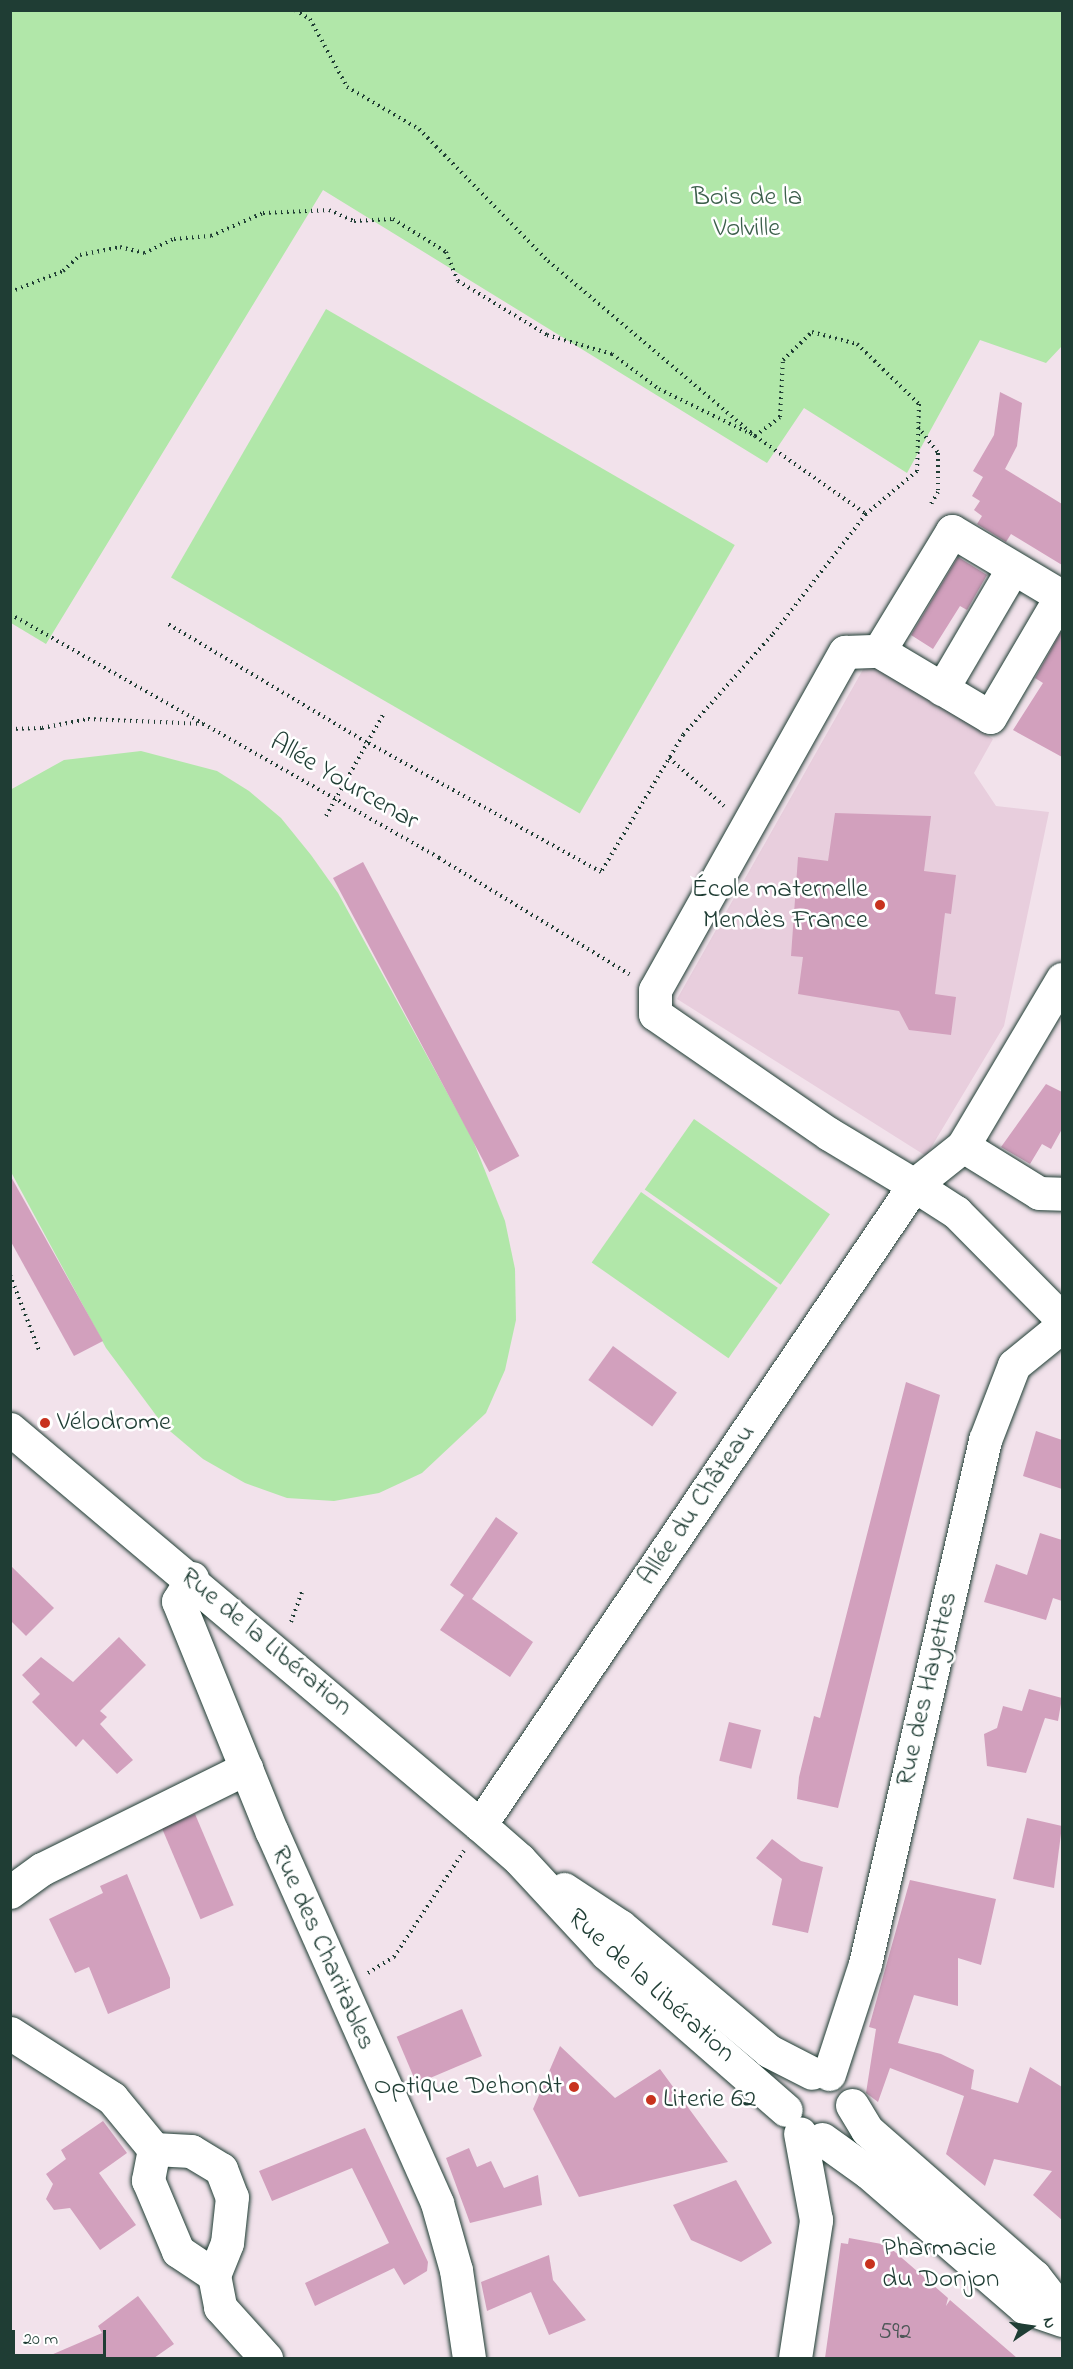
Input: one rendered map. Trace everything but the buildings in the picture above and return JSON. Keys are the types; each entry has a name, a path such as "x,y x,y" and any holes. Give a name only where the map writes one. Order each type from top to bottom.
{"street":[{"path":"879,651 952,531 1061,596 990,717 879,651 845,652 749,828 655,990 656,1014 829,1134 956,1212 1062,1319"},
{"path":"942,689 1013,567"},
{"name":"Allée du Château","path":"480,1825 914,1185 963,1146 1062,979"},
{"path":"963,1146 1039,1193 1062,1194"},
{"name":"Rue des Hayettes","path":"820,2074 865,1964 985,1440 1014,1365 1062,1326"},
{"name":"Rue de la Libération","path":"10,1429 192,1578 519,1859 607,1954 803,2127 846,2154 1024,2307 1062,2320"},
{"name":"Rue des Charitables","path":"192,1578 178,1601 246,1768 437,2203 456,2270 469,2358"},
{"path":"10,1892 42,1869 246,1768"},
{"name":"Rue de la Libération","path":"519,1859 620,1926 769,2051 820,2074"},
{"path":"10,2033 112,2098 154,2149 191,2151 220,2169 232,2196 227,2243 214,2275 220,2307 266,2358"},
{"path":"795,2358 816,2220 803,2127 792,2087 820,2074 844,2084 852,2105 867,2130 1034,2276 1062,2312"},
{"path":"803,2127 844,2128 852,2105"},
{"path":"154,2149 148,2180 157,2209 178,2251 214,2275"}],"path":[{"path":"295,10 310,19 347,87 419,129 548,261 755,436 866,514"},
{"path":"10,292 63,271 80,255 120,247 144,253 174,239 211,236 263,213 329,210 354,221 393,219 446,252 458,281 477,293 547,334 612,354 659,389 755,436"},
{"path":"166,623 366,742 601,873 683,735 772,635 866,514 917,471 919,404 857,344 812,332 783,360 780,417 755,436"},
{"path":"918,427 938,453 938,492 927,512"},
{"name":"Allée Yourcenar","path":"10,614 336,799 655,990"},
{"path":"326,816 382,715"},
{"path":"10,729 88,719 203,724"},
{"path":"669,758 749,828"},
{"path":"10,1275 39,1350"},
{"path":"291,1622 302,1591"},
{"path":"341,1988 394,1957 480,1825"}],"shaded area":[{"name":"École maternelle Mendès France","path":"870,657 993,739 974,773 996,806 1049,812 1004,1026 926,1156 677,999"}],"green space":[{"name":"Bois de la Volville","path":"11,10 1062,11 1062,346 1046,363 980,340 907,473 804,408 767,463 323,190 46,644 11,623"},
{"path":"326,309 735,545 580,813 171,577"},
{"path":"141,751 217,771 249,791 281,818 311,855 338,893 472,1138 505,1221 515,1269 516,1320 505,1370 486,1413 422,1473 379,1493 334,1501 287,1498 245,1483 203,1459 164,1426 106,1348 11,1172 10,790 64,760"},
{"path":"694,1119 830,1214 781,1285 645,1189"},
{"path":"641,1192 778,1288 728,1358 592,1262"}],"place":[{"name":"École maternelle Mendès France","path":"880,905"},
{"name":"Vélodrome","path":"45,1423"},
{"name":"Optique Dehondt","path":"574,2087"},
{"name":"Literie 62","path":"651,2100"},
{"name":"Pharmacie du Donjon","path":"870,2264"}]}
